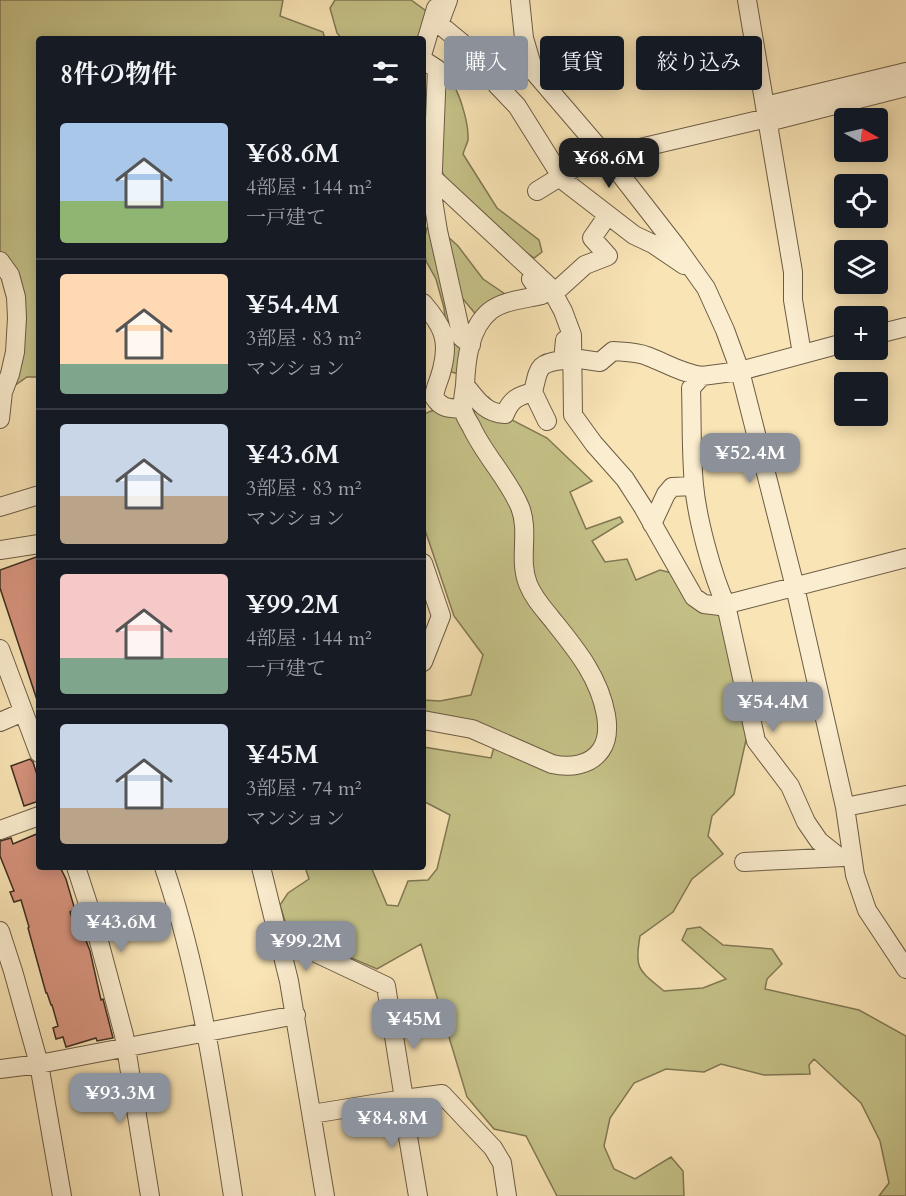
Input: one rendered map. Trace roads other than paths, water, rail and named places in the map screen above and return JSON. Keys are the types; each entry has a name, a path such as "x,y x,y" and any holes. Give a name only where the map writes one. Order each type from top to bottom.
{"street":[{"path":"426,42 439,0"},
{"path":"448,0 439,24 479,57 497,85 517,106 564,181 634,235 653,244 693,271"},
{"path":"520,0 524,38 534,72 604,154 706,288 725,330 740,372 795,587 845,807 846,856 867,910 906,969"},
{"path":"747,0 794,272 793,300 802,354"},
{"path":"426,62 437,69 429,182 456,316 462,338 471,345"},
{"path":"767,115 906,72"},
{"path":"537,191 561,175 604,154 767,115 906,87"},
{"path":"429,182 550,287 572,335 573,416 625,479 694,597 704,604 720,606 906,558"},
{"path":"553,294 585,265 608,256 592,238 608,215"},
{"path":"0,261 10,275 16,297 15,352 3,392 0,419"},
{"path":"426,721 472,729 561,766 590,761 604,747 607,736 604,703 596,681 579,653 534,596 528,583 524,571 524,525 521,509 511,489 479,443 463,409 465,367 473,336 489,311 498,306 542,295 531,279 534,272"},
{"path":"426,306 438,320 446,349 435,388 435,397 438,404 445,407 463,409"},
{"path":"547,421 533,392 539,368 547,362 563,360 566,320"},
{"path":"888,332 906,327"},
{"path":"573,358 600,362 613,351 645,354 668,367 687,374 702,376 740,372 834,346"},
{"path":"702,376 691,388 694,486 716,578 726,604 756,741 790,786 806,822 819,841 846,856"},
{"path":"465,385 482,405 493,413 505,414 510,403 518,396 533,392"},
{"path":"652,524 666,494 672,487 694,486"},
{"path":"0,507 36,496"},
{"path":"0,550 36,544"},
{"path":"426,572 441,616 426,654"},
{"path":"0,649 36,745"},
{"path":"0,722 23,712"},
{"path":"845,807 906,795"},
{"path":"0,830 36,817"},
{"path":"744,862 846,856"},
{"path":"77,870 93,919 126,1048 150,1196"},
{"path":"165,870 183,932 206,1033 233,1196"},
{"path":"262,870 296,1015 325,1196"},
{"path":"0,931 39,1064 62,1196"},
{"path":"279,936 386,986 418,1196"},
{"path":"0,1069 39,1064 296,1015"},
{"path":"312,1114 442,1094 493,1148 502,1163 507,1196"}]}
